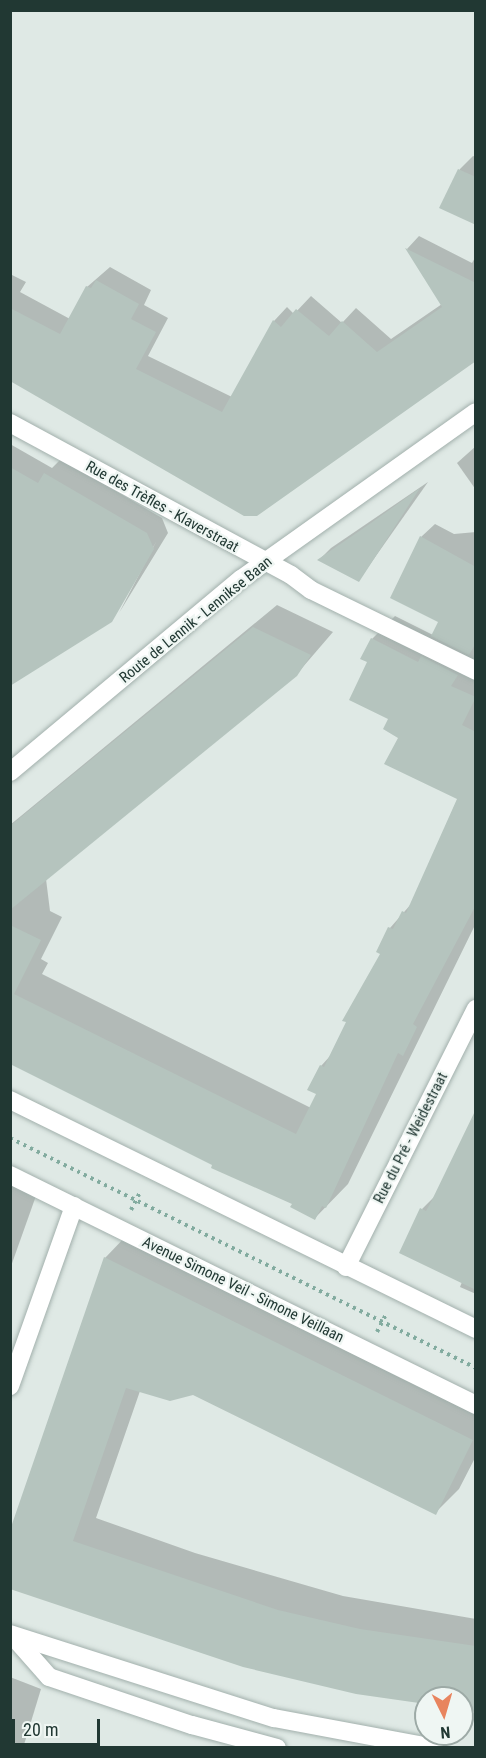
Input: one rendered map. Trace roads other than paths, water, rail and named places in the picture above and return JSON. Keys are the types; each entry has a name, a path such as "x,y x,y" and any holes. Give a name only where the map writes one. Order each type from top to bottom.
{"street":[{"name":"Route de Lennik - Lennikse Baan","path":"10,772 265,562 476,412"},
{"name":"Rue des Trèfles - Klaverstraat","path":"10,423 265,562 311,590 476,671"},
{"name":"Rue du Pré - Weidestraat","path":"346,1267 476,1009"},
{"path":"10,1100 476,1329"},
{"name":"Avenue Simone Veil - Simone Veillaan","path":"10,1175 476,1405"},
{"path":"10,1386 74,1206"},
{"path":"10,1634 49,1677 192,1725 277,1748"},
{"path":"10,1634 274,1718 435,1748"}]}
